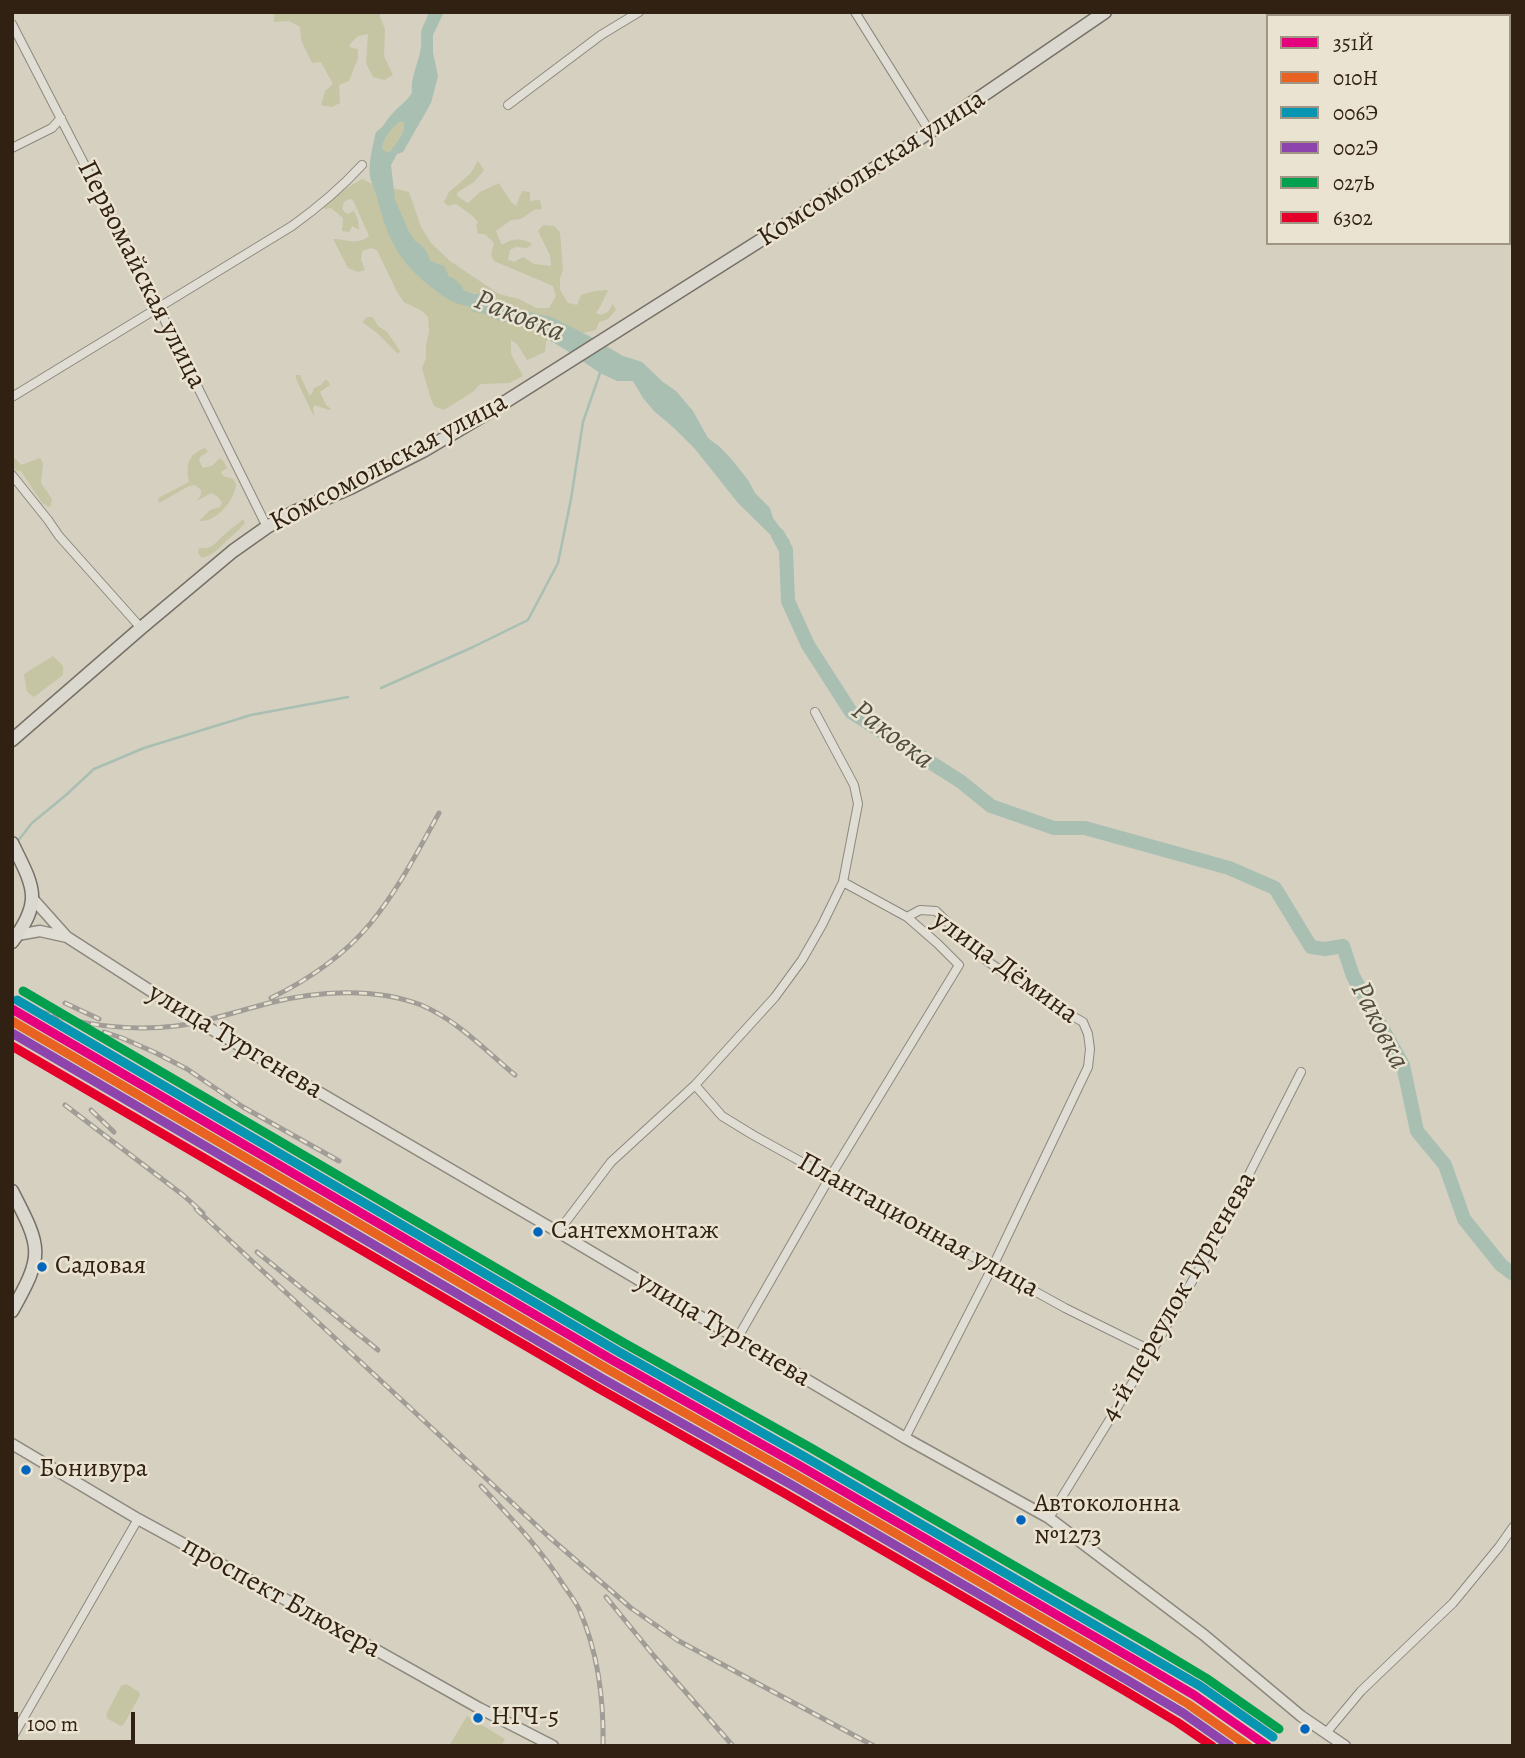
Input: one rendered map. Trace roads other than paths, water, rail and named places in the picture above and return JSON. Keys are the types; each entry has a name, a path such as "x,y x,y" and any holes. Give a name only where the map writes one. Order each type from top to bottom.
{"main road":[{"name":"Комсомольская улица","path":"12,740 233,551 267,527 423,451 494,410 930,132 1085,18 1105,12"},
{"path":"12,844 30,881 33,899 27,918 14,938"},
{"path":"12,1191 31,1227 36,1248 30,1280 12,1311"}],"street":[{"path":"508,105 601,35 639,12"},
{"path":"855,12 930,132"},
{"name":"Первомайская улица","path":"12,24 158,307 267,527"},
{"path":"12,148 52,128 61,118"},
{"path":"12,397 308,215 362,165"},
{"path":"12,475 59,536 141,628"},
{"path":"558,1232 611,1162 695,1085 775,997 802,960 822,925 843,882 858,804 854,785 815,712"},
{"name":"улица Дёмина","path":"843,882 907,917 920,910 936,911 987,961 1046,1001 1083,1022 1088,1034 1088,1067 992,1268"},
{"name":"улица Тургенева","path":"33,899 68,937 188,1015 905,1438 1049,1518 1194,1627 1301,1716 1345,1746"},
{"path":"737,1339 830,1177 958,965 907,917"},
{"path":"14,938 40,931 68,937"},
{"name":"4-й переулок Тургенева","path":"1049,1518 1152,1351 1213,1245 1301,1072"},
{"name":"Плантационная улица","path":"695,1085 722,1116 753,1135 1065,1308 1152,1351"},
{"path":"905,1438 992,1268"},
{"name":"проспект Блюхера","path":"12,1444 138,1519 479,1709 553,1746"},
{"path":"12,1738 138,1519"},
{"path":"1326,1733 1361,1691 1453,1603 1513,1527"}],"water":[{"path":"444,12 433,35 433,53 438,76 431,103 403,152 397,154 391,165 395,200 415,241 427,252 430,261 444,266 449,277 462,286 463,290 479,294 502,306 551,317 623,356 642,362 676,391 693,411 708,438 733,461 755,493 770,508 773,518 790,541 786,550 738,503 695,449 654,411 633,381 617,381 600,373 525,326 473,312 469,306 449,300 420,278 396,249 371,180 370,163 376,132 412,93 412,81 421,47 421,31 428,14","holes":["399,122 404,122 400,138 390,152 386,152 382,148 386,137"]}],"waterway":[{"path":"381,688 528,620 558,563 583,422 600,373"},
{"name":"Раковка","path":"778,535 786,550 788,601 808,645 851,712 960,781 991,806 1054,828 1085,828 1229,868 1275,888 1311,947 1325,949 1343,946 1353,976 1403,1065 1417,1131 1445,1165 1464,1219 1501,1265 1513,1274"},
{"path":"17,842 32,823 94,769 144,748 251,715 348,697"}],"railway":[{"path":"271,998 325,966 370,924 399,884 439,813"},
{"path":"29,1008 101,1025 157,1028 199,1022 306,996 345,993 384,995 434,1011 470,1036 515,1075"},
{"path":"65,1003 99,1019"},
{"path":"104,1032 187,1069 243,1107 339,1161"},
{"path":"65,1105 203,1213"},
{"path":"91,1110 114,1132"},
{"path":"196,1209 548,1536 631,1608 677,1640 874,1746"},
{"path":"257,1252 378,1350"},
{"path":"481,1486 536,1547 579,1609 591,1642 598,1676 603,1746"},
{"path":"606,1597 733,1746"}],"place":[{"name":"Сантехмонтаж","path":"538,1232"},
{"name":"Садовая","path":"42,1267"},
{"name":"Бонивура","path":"26,1470"},
{"name":"Автоколонна №1273","path":"1021,1520"},
{"name":"НГЧ-5","path":"478,1718"}]}
